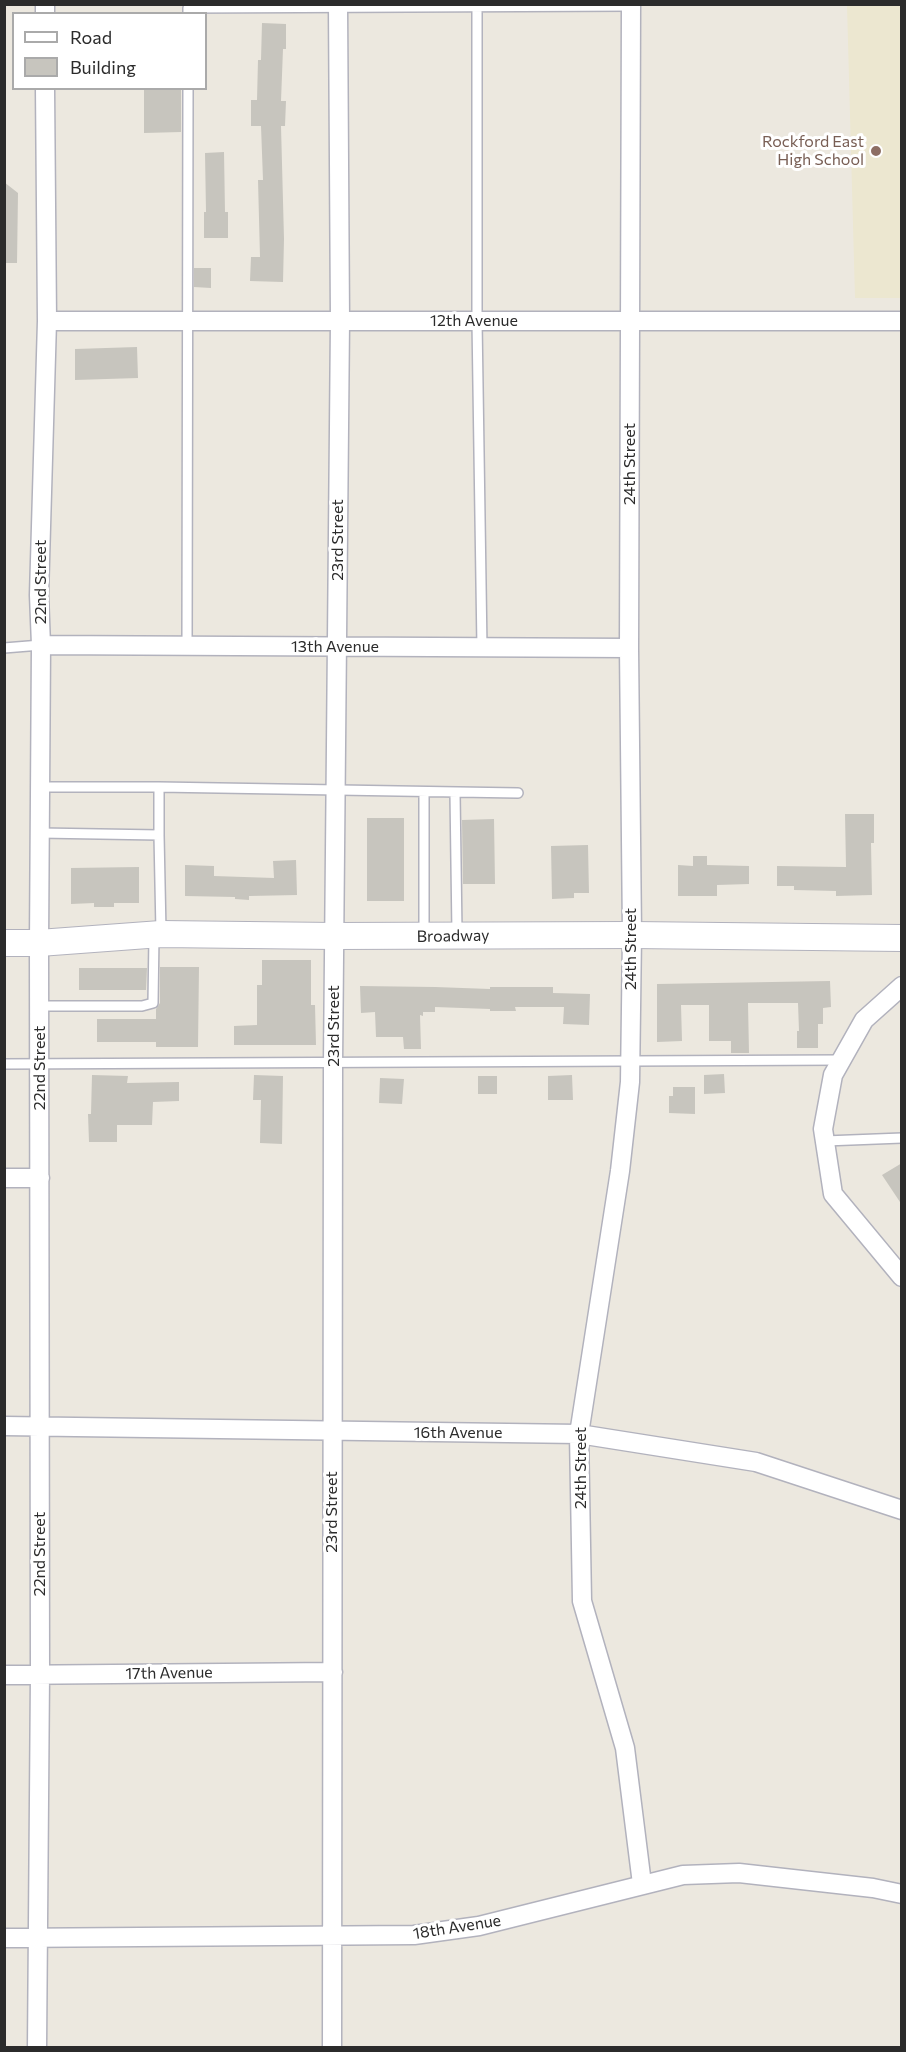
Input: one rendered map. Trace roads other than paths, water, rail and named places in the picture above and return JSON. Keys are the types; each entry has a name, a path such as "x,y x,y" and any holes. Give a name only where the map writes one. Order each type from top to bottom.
{"main road":[{"name":"Broadway","path":"4,943 39,943 157,934 902,938"}],"street":[{"name":"24th Street","path":"632,5 630,1061 620,1171 579,1434 582,1601 625,1748 642,1884"},
{"name":"23rd Street","path":"332,2048 333,1063 340,321 338,6"},
{"name":"22nd Street","path":"37,2048 40,1674 41,645 39,596 47,321 45,90"},
{"name":"12th Avenue","path":"47,321 902,321"},
{"name":"13th Avenue","path":"41,645 629,648"},
{"path":"902,986 864,1020 833,1076 823,1129 833,1194 902,1277"},
{"path":"4,1178 40,1178"},
{"name":"16th Avenue","path":"4,1426 579,1434 756,1462 902,1510"},
{"name":"17th Avenue","path":"4,1675 333,1672"},
{"name":"18th Avenue","path":"4,1938 414,1935 479,1926 682,1875 740,1873 873,1888 902,1894"}],"lane":[{"path":"188,12 188,8 632,5"},
{"path":"477,7 477,321 482,648"},
{"path":"187,646 188,90"},
{"path":"4,648 41,645"},
{"path":"40,787 518,793"},
{"path":"40,1006 142,1006 153,1003 157,934 159,787"},
{"path":"424,792 424,936"},
{"path":"455,793 457,935"},
{"path":"40,833 159,835"},
{"path":"4,1064 842,1060"},
{"path":"825,1141 902,1138"}],"place":[{"name":"Rockford East High School","path":"876,151"}]}
